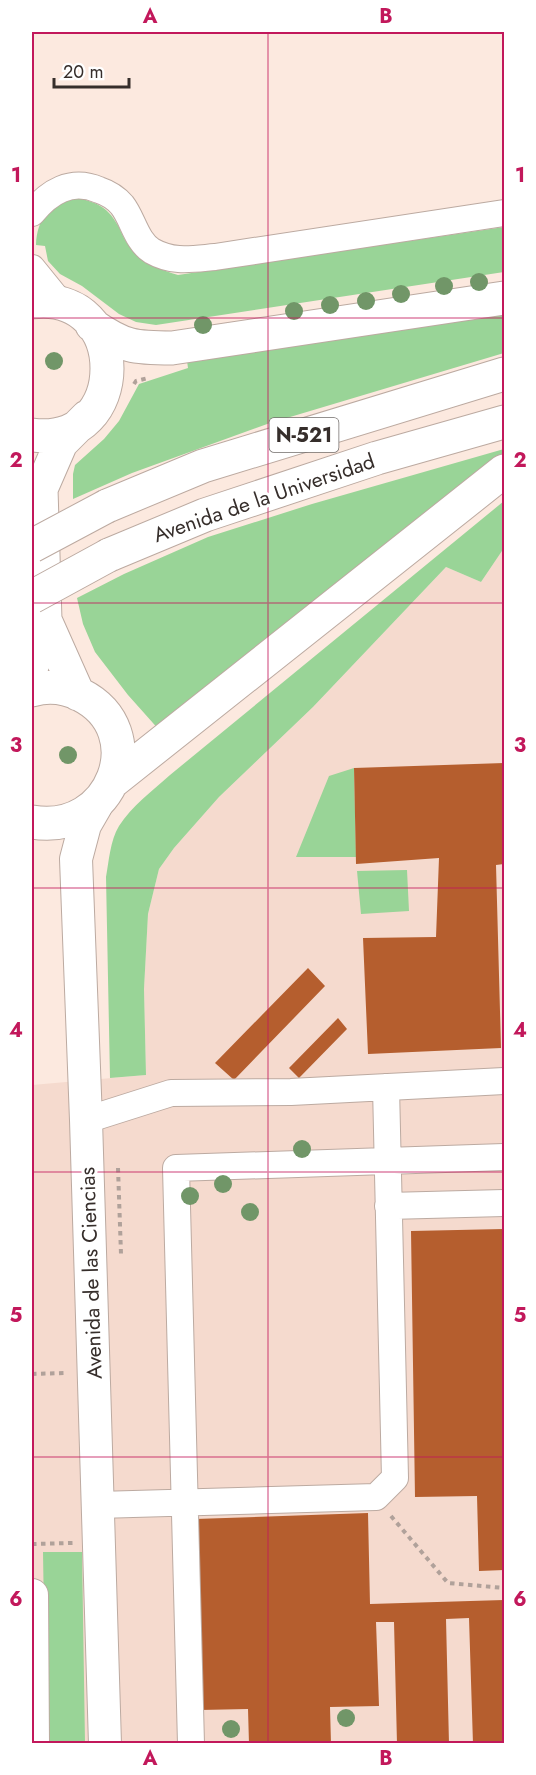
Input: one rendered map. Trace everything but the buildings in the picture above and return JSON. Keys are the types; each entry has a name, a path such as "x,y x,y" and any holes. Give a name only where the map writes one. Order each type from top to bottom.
{"highway":[{"path":"47,304 78,313 113,339 140,348 172,348 504,298"},
{"path":"32,666 38,609 36,479 61,443 97,406 104,393 108,372 104,343 92,325"},
{"name":"N-521","path":"32,546 107,506 203,466 504,374"},
{"path":"32,435 57,434 76,426 87,417"},
{"name":"Avenida de la Universidad","path":"38,609 109,555 205,515 377,458 504,422"},
{"path":"32,822 45,824 78,818 104,794 504,471"},
{"path":"38,609 78,694"},
{"path":"32,690 56,687 78,694 101,711 112,729 116,742 117,759 104,794"}],"main road":[{"name":"Avenida de las Ciencias","path":"104,794 85,825 76,859 105,1743"},
{"path":"32,1595 33,1743"}],"street":[{"path":"32,213 45,197 68,186 91,187 113,196 122,205 146,246 162,256 178,261 504,213"},
{"path":"32,268 47,304"},
{"path":"86,1120 171,1093 291,1092 504,1081"},
{"path":"98,1506 376,1497 395,1478 386,1087"},
{"path":"191,1743 176,1168 504,1157"},
{"path":"388,1206 504,1203"}],"path":[{"path":"32,1374 94,1372"},
{"path":"376,1497 448,1583 504,1588"},
{"path":"32,1544 99,1542"}],"shaded area":[{"path":"504,548 504,1743 32,1744 32,1085 146,1075 144,989 148,914 159,869 174,848 219,797 313,707 446,567 481,582"}],"green space":[{"path":"76,198 95,203 105,209 138,256 178,275 504,227 504,272 156,325 136,322 119,314 82,286 60,274 48,261 45,246 36,245 39,227 47,213 59,204"},
{"path":"504,312 504,353 270,423 132,473 73,499 75,465 104,439 119,421 139,384 188,368 187,361"},
{"path":"504,449 504,454 161,732 128,695 95,652 83,624 77,598 124,574 208,537 312,504"},
{"path":"504,501 504,548 481,582 446,567 313,707 219,797 174,848 159,869 148,914 144,989 146,1075 110,1078 106,877 112,845 119,826 136,805 170,775"},
{"path":"354,768 356,857 296,857 329,776"},
{"path":"407,870 409,911 361,914 357,871"},
{"path":"43,1552 82,1552 85,1743 46,1743"}]}
